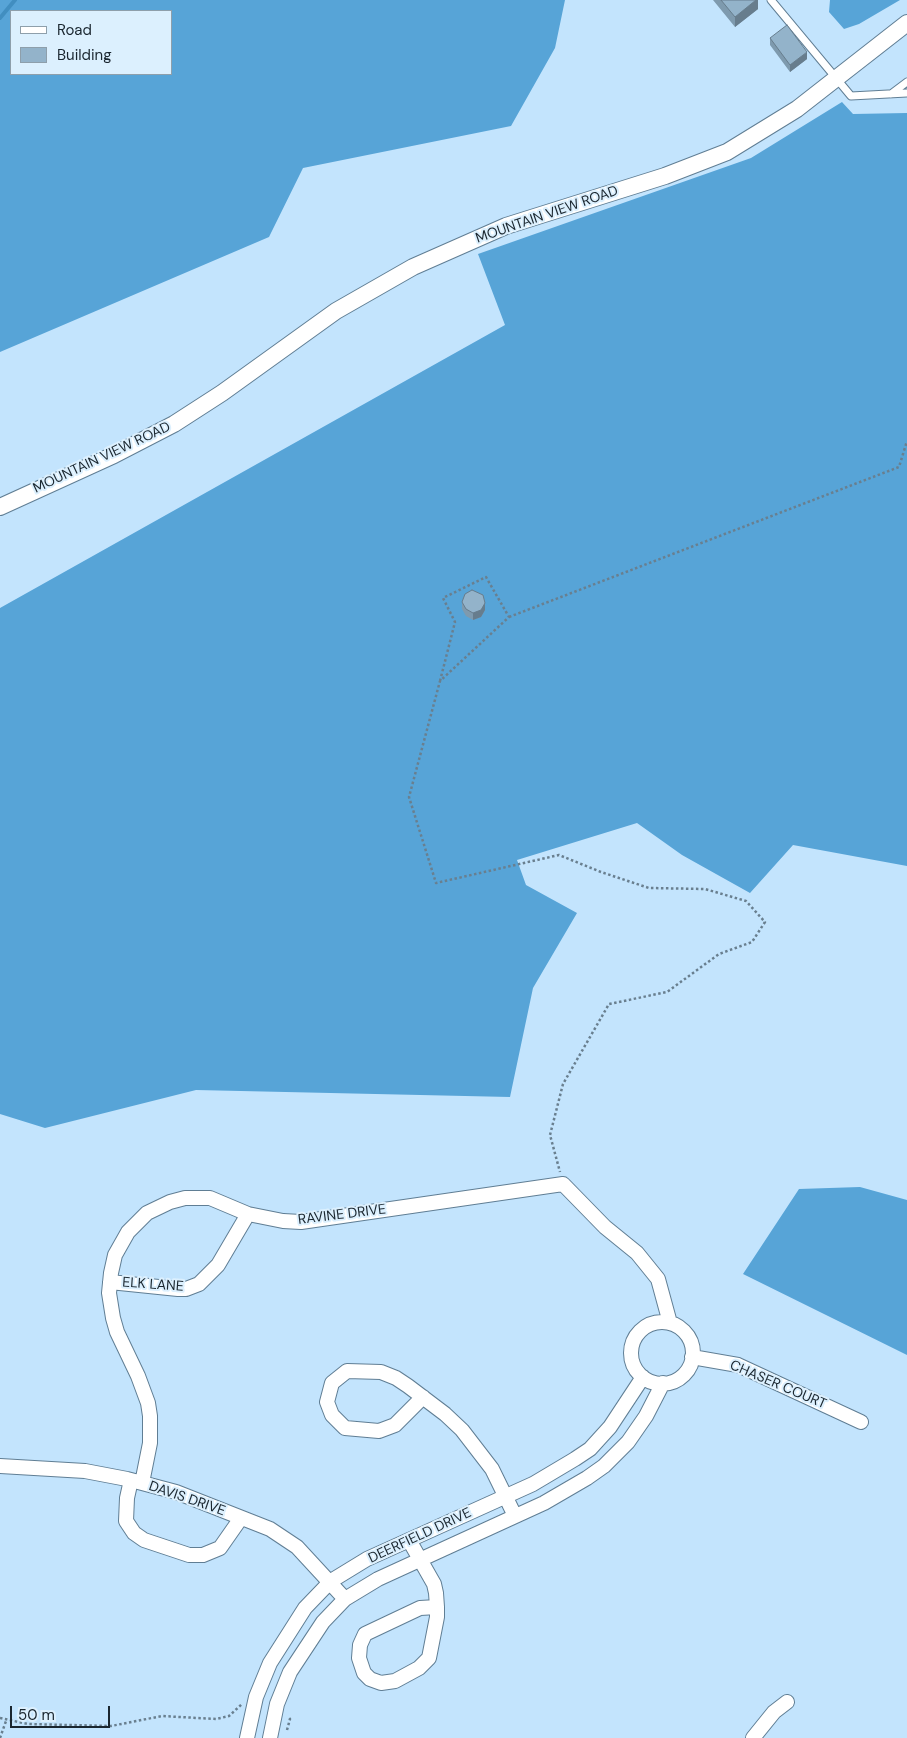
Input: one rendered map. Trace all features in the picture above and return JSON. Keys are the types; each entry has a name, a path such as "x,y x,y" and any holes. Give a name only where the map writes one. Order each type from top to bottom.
{"street":[{"name":"MOUNTAIN VIEW ROAD","path":"0,507 114,455 174,424 222,393 336,311 413,267 506,226 710,160 755,137 798,109 907,23"},
{"name":"RAVINE DRIVE","path":"241,1518 220,1548 203,1555 189,1555 144,1540 134,1533 126,1521 127,1498 136,1481 150,1442 149,1410 138,1376 117,1332 110,1301 110,1282 115,1255 121,1243 147,1213 158,1206 185,1198 210,1198 248,1214 301,1222 564,1184"},
{"path":"564,1184 605,1227 637,1253 658,1279 670,1324"},
{"name":"ELK LANE","path":"110,1282 178,1290 186,1290 199,1284 218,1265 248,1214"},
{"path":"651,1324 670,1324 687,1335 691,1344 692,1357 686,1373 677,1380 664,1383 648,1381 632,1361 634,1341 639,1332 651,1324"},
{"name":"CHASER COURT","path":"692,1357 738,1365 861,1422"},
{"path":"423,1397 395,1425 379,1431 345,1428 332,1415 327,1402 330,1388 335,1379 342,1373 356,1370 390,1375 423,1397 462,1430 492,1469 515,1516"},
{"name":"DEERFIELD DRIVE","path":"248,1738 254,1704 270,1663 305,1608 329,1583 367,1559 533,1484 590,1449 619,1416 643,1377"},
{"name":"DEERFIELD DRIVE","path":"270,1738 276,1708 290,1672 323,1622 345,1599 378,1579 544,1503 604,1466 638,1429 664,1383"},
{"name":"DAVIS DRIVE","path":"0,1466 85,1471 136,1481 176,1492 270,1529 286,1538 297,1547 345,1599"},
{"path":"408,1540 434,1584 437,1607 436,1627 426,1663 395,1681 381,1683 370,1679 364,1673 359,1658 360,1645 365,1634 420,1608 437,1607"},
{"path":"753,1738 774,1712 787,1702"}],"lane":[{"path":"771,0 851,96 907,93"},
{"path":"890,95 907,82"}],"path":[{"path":"440,681 509,617 899,467 907,441"},
{"path":"509,617 486,577 443,598 455,622 409,797 436,883 559,855 649,888 705,889 746,901 765,922 752,942 719,954 667,992 609,1004 563,1084 550,1135 564,1184"},
{"path":"0,1718 6,1721 111,1726 162,1716 216,1719 229,1716 242,1704 254,1704"},
{"path":"276,1708 281,1709 290,1719 285,1736"},
{"path":"0,1738 6,1721"}],"shaded area":[{"path":"0,0 565,0 555,48 511,126 303,168 269,237 0,352"},
{"path":"830,0 900,0 859,24 844,29 829,12"},
{"path":"842,102 853,114 907,113 907,866 793,845 750,893 682,855 637,823 517,860 526,885 577,913 533,988 510,1097 196,1090 45,1128 0,1114 0,608 505,325 478,254 751,158"},
{"path":"860,1187 907,1200 907,1355 743,1274 799,1189"}],"building":[{"path":"721,0 756,0 735,17"},
{"path":"787,25 807,52 790,65 770,38"},
{"path":"472,590 483,595 485,603 481,610 473,613 466,609 462,602 465,594"}],"waterway":[{"path":"0,18 15,0"}]}
